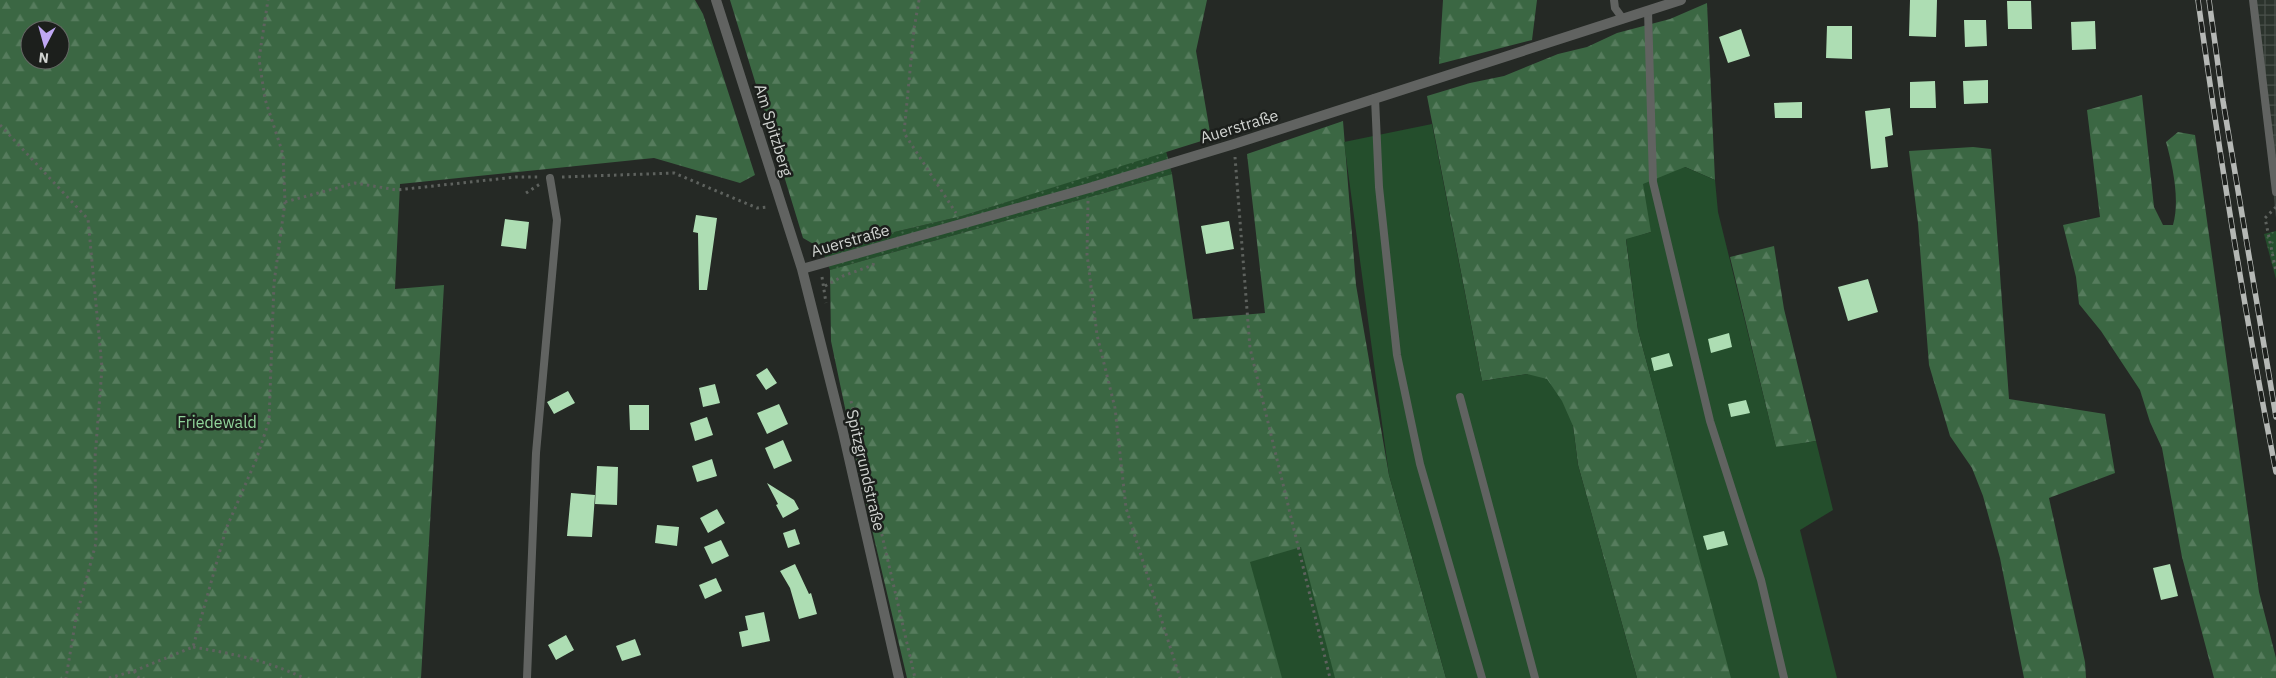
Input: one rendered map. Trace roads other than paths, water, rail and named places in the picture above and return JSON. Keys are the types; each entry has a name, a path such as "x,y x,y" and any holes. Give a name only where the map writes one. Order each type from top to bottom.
{"street":[{"name":"Am Spitzberg","path":"716,0 768,157 781,206 802,269"},
{"name":"Auerstraße","path":"802,269 1089,188 1234,144 1681,0"},
{"name":"Spitzgrundstraße","path":"802,269 899,678"}],"lane":[{"path":"1614,0 1615,8 1623,19"},
{"path":"2254,0 2276,192"},
{"path":"1648,11 1654,182 1710,421 1760,580 1784,678"},
{"path":"1375,98 1379,187 1397,355 1420,464 1482,678"},
{"path":"527,678 536,453 557,220 550,178"},
{"path":"1460,396 1535,678"}],"railway":[{"path":"2198,0 2234,237 2276,472"},
{"path":"2209,0 2223,101 2276,417"}],"park label":[{"name":"Friedewald","path":"217,422"}]}
